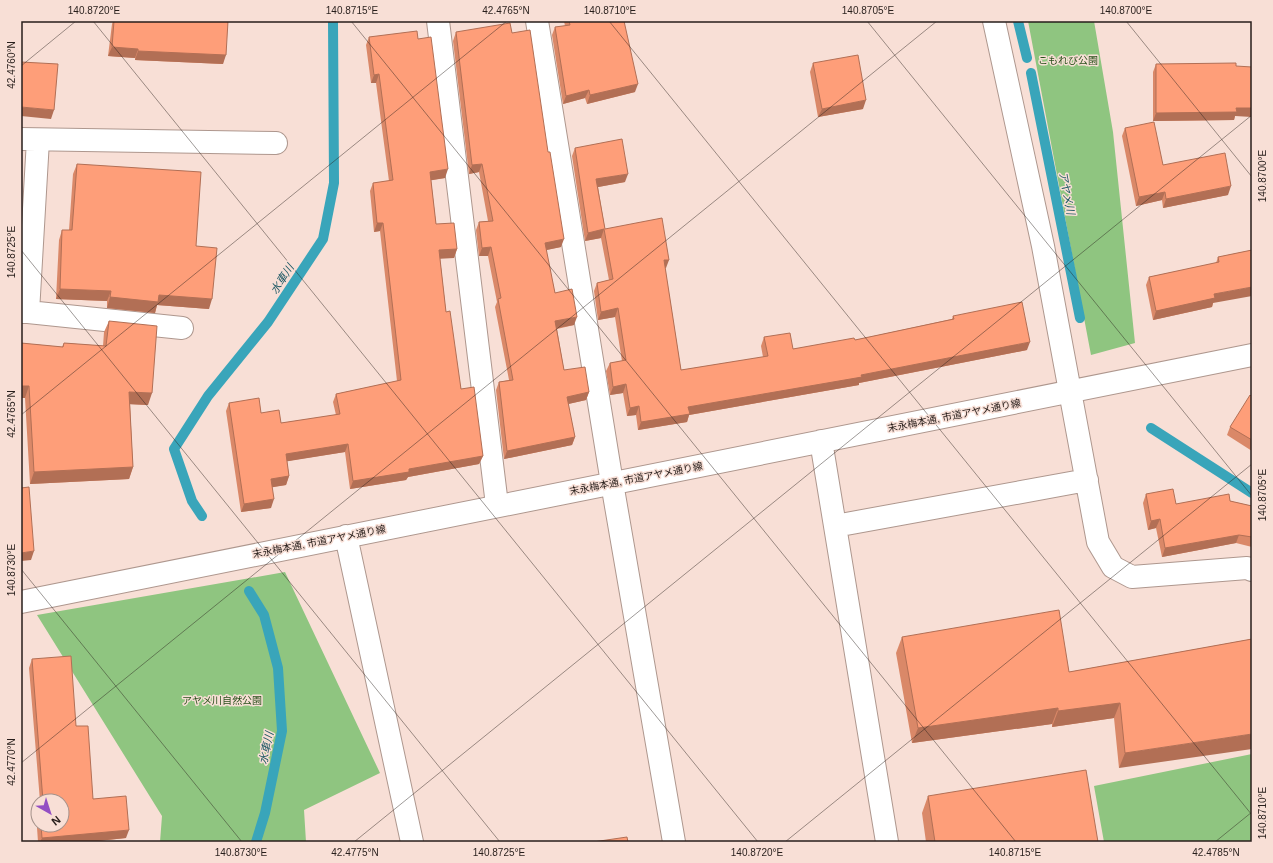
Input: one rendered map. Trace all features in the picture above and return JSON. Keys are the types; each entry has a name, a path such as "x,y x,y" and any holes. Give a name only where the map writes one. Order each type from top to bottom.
{"street":[{"path":"438,21 497,505"},
{"path":"537,21 612,483 674,842"},
{"path":"994,21 1043,246 1098,542 1113,567 1132,577 1247,568 1252,570"},
{"path":"182,328 24,312 30,139 276,143"},
{"name":"末永梅本通, 市道アヤメ通り線","path":"21,602 497,505 1252,355"},
{"path":"821,441 887,842"},
{"path":"835,526 1087,480"},
{"path":"346,536 412,842"}],"green space":[{"name":"こもれび公園","path":"1028,21 1094,21 1113,132 1135,343 1091,355"},
{"name":"アヤメ川自然公園","path":"285,572 380,773 304,810 306,842 160,842 162,816 37,615"},
{"path":"1252,754 1252,842 1104,842 1094,786"}],"building":[{"path":"114,21 228,21 226,55 138,51 138,49 112,47"},
{"path":"569,21 624,21 638,84 590,95 589,90 566,96 555,27 570,25"},
{"path":"510,23 512,33 530,30 548,152 550,152 564,239 545,243 555,293 572,289 577,317 555,321 564,370 585,367 589,392 567,397 575,437 507,451 499,382 513,380 498,299 501,298 491,247 482,248 479,222 493,221 482,164 472,165 456,32"},
{"path":"417,31 418,39 431,37 448,169 430,172 436,224 454,223 457,249 439,250 446,312 450,311 461,389 474,387 483,456 409,469 409,472 353,481 348,444 286,454 289,476 271,479 274,499 244,504 229,403 259,398 261,413 279,410 281,423 340,414 336,394 401,380 383,223 377,223 373,183 393,180 379,74 374,75 369,37"},
{"path":"858,55 866,100 822,109 813,63"},
{"path":"21,62 58,64 54,110 21,107"},
{"path":"1236,63 1236,66 1252,67 1252,108 1236,108 1237,112 1156,113 1156,64"},
{"path":"1154,122 1163,165 1225,153 1231,186 1166,199 1165,192 1139,197 1125,128"},
{"path":"622,139 628,174 596,179 605,229 662,218 669,260 664,260 681,370 768,356 764,337 790,333 793,349 854,338 855,340 954,319 953,316 1022,302 1030,342 861,375 862,377 688,407 690,414 641,422 639,406 630,408 626,384 613,387 610,363 626,360 618,308 601,312 597,283 613,279 604,229 588,233 575,148"},
{"path":"77,164 201,172 196,246 217,248 212,299 159,295 158,302 110,297 111,291 60,289 62,230 72,230"},
{"path":"1252,250 1252,287 1214,294 1215,298 1156,311 1149,277 1219,262 1218,257"},
{"path":"109,321 157,326 152,393 129,392 133,467 34,472 29,386 21,386 21,343 63,347 64,343 106,346"},
{"path":"1250,395 1252,397 1252,440 1230,427"},
{"path":"29,487 34,551 21,553 21,488"},
{"path":"1173,489 1176,504 1229,494 1230,501 1252,506 1252,537 1239,535 1165,548 1160,519 1151,521 1146,494"},
{"path":"1059,610 1069,672 1252,639 1252,734 1125,753 1120,703 1058,711 1058,708 918,728 902,637"},
{"path":"71,656 76,726 88,726 93,799 126,796 129,830 42,838 42,833 70,833 70,793 42,793 32,659"},
{"path":"1086,770 1098,842 935,842 928,796"},
{"path":"627,837 628,842 593,842"}],"waterway":[{"name":"水車川","path":"202,516 192,501 174,449 208,396 268,322 323,239 334,183 333,21"},
{"name":"アヤメ川","path":"1018,21 1027,58"},
{"name":"アヤメ川","path":"1031,73 1080,318"},
{"name":"アヤメ川","path":"1151,428 1252,493"},
{"name":"水車川","path":"249,591 264,615 278,668 282,731 265,813 256,842"}]}
